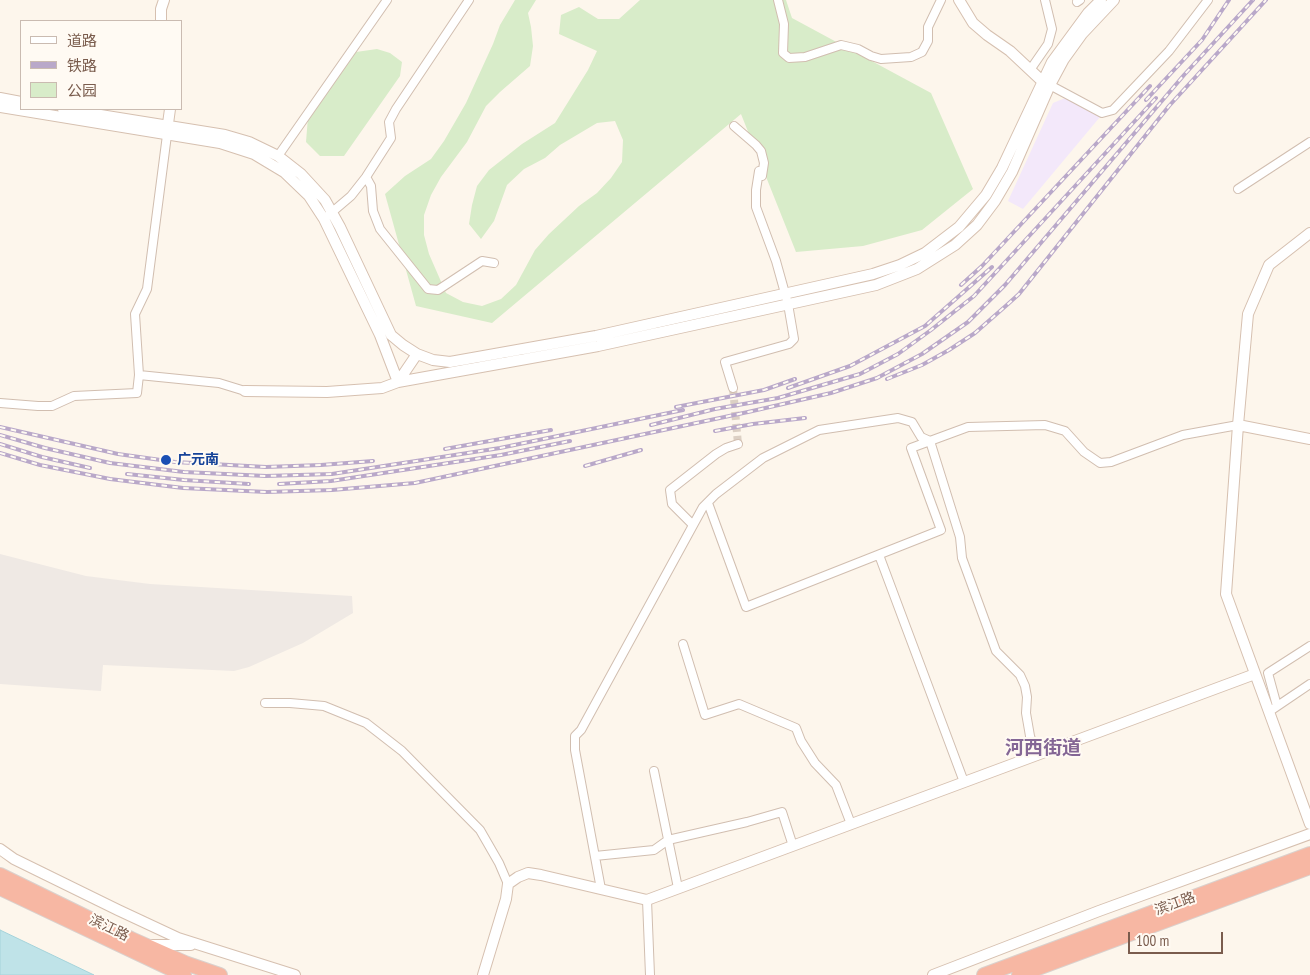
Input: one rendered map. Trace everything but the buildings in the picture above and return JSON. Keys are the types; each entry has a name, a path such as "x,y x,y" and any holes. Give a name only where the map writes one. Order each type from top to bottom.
{"highway":[{"name":"滨江路","path":"984,975 1310,854"},
{"name":"滨江路","path":"1019,975 1310,867"},
{"name":"滨江路","path":"0,875 185,963 220,975"},
{"name":"滨江路","path":"0,888 184,975"}],"street":[{"path":"161,20 161,9 164,0"},
{"path":"278,156 387,0"},
{"path":"328,215 351,196 366,177 391,138 389,122 396,109 469,0"},
{"path":"778,0 784,24 783,53 789,58 805,58 841,45 858,49 870,56 881,59 911,57 922,52 928,41 928,26 940,0"},
{"path":"959,0 973,23 1010,51 1046,83 1102,113 1113,110 1169,51 1208,0"},
{"path":"1030,70 1048,44 1052,28 1045,0"},
{"path":"139,375 220,383 245,391 328,392 382,388 398,382 598,346 890,281 931,262 955,245 977,225 1001,192 1014,167 1046,83 1052,62 1076,29 1101,0"},
{"path":"22,110 237,138 278,156 310,182 391,335 417,354 433,360 450,362 596,336 785,294 886,270 919,256 948,236 969,217 992,186 1046,83 1082,34 1114,0"},
{"path":"0,98 20,102"},
{"path":"0,107 20,110"},
{"path":"68,110 167,130 232,146 264,159 284,172 328,215 380,335 398,382"},
{"path":"0,403 52,406 74,396 137,393 139,375 135,314 147,288 170,110"},
{"path":"733,388 725,362 789,344 794,339 788,304 764,225 760,195 764,166 762,155 756,144 734,126"},
{"path":"1238,190 1310,142"},
{"path":"759,171 756,201 758,213 764,225"},
{"path":"366,177 371,186 373,212 380,230 428,289 438,290 482,261 494,263"},
{"path":"1310,232 1269,265 1248,314 1226,594 1255,674 1273,709 1310,824"},
{"path":"398,382 417,354"},
{"path":"601,889 575,750 575,736 581,730 693,525 708,503 716,494 763,458 819,430 898,418 912,422 921,438 930,441"},
{"path":"708,503 746,606 941,530 910,448 968,427 1044,425 1065,431 1084,452 1100,463 1111,462 1183,435 1238,425 1310,439"},
{"path":"930,441 960,538 962,558 996,650 1020,675 1025,686 1027,698 1026,713 1036,756"},
{"path":"693,525 672,504 670,490 716,454 738,444"},
{"path":"879,554 964,782"},
{"path":"683,644 705,716 739,704 796,728 801,741 815,764 836,785 851,824"},
{"path":"1273,709 1268,673 1310,646"},
{"path":"508,884 528,873 647,900 1255,674"},
{"path":"1273,709 1310,684"},
{"path":"265,703 324,706 366,723 402,751 480,830 499,863 508,884 506,898 483,975"},
{"path":"654,771 678,888"},
{"path":"595,856 654,850 668,840 782,812 793,846"},
{"path":"932,975 1099,911 1310,834"},
{"path":"0,850 14,859 178,938 295,975"},
{"path":"647,900 650,975"},
{"path":"144,944 204,946"}],"shaded area":[{"path":"1065,98 1100,117 1023,209 1008,201 1053,103"},
{"path":"0,554 86,576 150,584 352,596 353,613 303,643 249,667 234,671 103,665 101,691 0,684"}],"green space":[{"path":"515,0 536,0 528,13 533,46 530,66 486,106 467,142 441,177 431,195 424,215 424,235 429,254 446,293 463,302 482,306 501,299 516,285 535,250 549,234 579,206 597,193 622,162 623,140 615,121 597,123 560,145 545,158 524,169 507,185 494,221 481,239 469,224 477,186 489,170 522,144 555,123 588,70 597,51 559,34 561,15 579,7 598,19 619,19 640,0 786,0 792,18 931,93 973,189 922,230 863,246 796,252 741,114 492,323 416,306 385,194 405,176 431,159 444,141 466,103 500,25"},
{"path":"377,49 390,53 402,62 400,76 344,156 320,156 306,142 308,117 356,52"}],"water":[{"path":"0,930 94,975 0,975"}],"tunnel":[{"path":"733,388 738,444"}],"railway":[{"path":"1146,100 1202,40 1229,0"},
{"path":"0,453 40,465 110,479 183,488 267,492 332,490 415,483 748,412 831,393 877,378 922,354 968,322 1005,285 1184,75 1253,0"},
{"path":"887,379 922,365 949,350 975,333 1019,294 1169,106 1266,0"},
{"path":"961,285 982,266 1150,86"},
{"path":"651,425 715,409 778,398 860,374 898,354 974,296 1156,98"},
{"path":"788,388 850,366 925,326 992,267"},
{"path":"676,407 764,390 795,379"},
{"path":"0,435 110,463 184,472 266,476 332,474 500,448 683,410"},
{"path":"715,431 805,418"},
{"path":"0,427 118,454 175,462 266,467 373,461"},
{"path":"445,449 551,430"},
{"path":"279,484 331,481 501,455 570,441"},
{"path":"0,444 42,457 90,468"},
{"path":"585,466 641,450"},
{"path":"127,474 249,484"}],"place":[{"name":"广元南","path":"166,460"}],"district":[{"name":"河西街道","path":"1043,749"}]}
